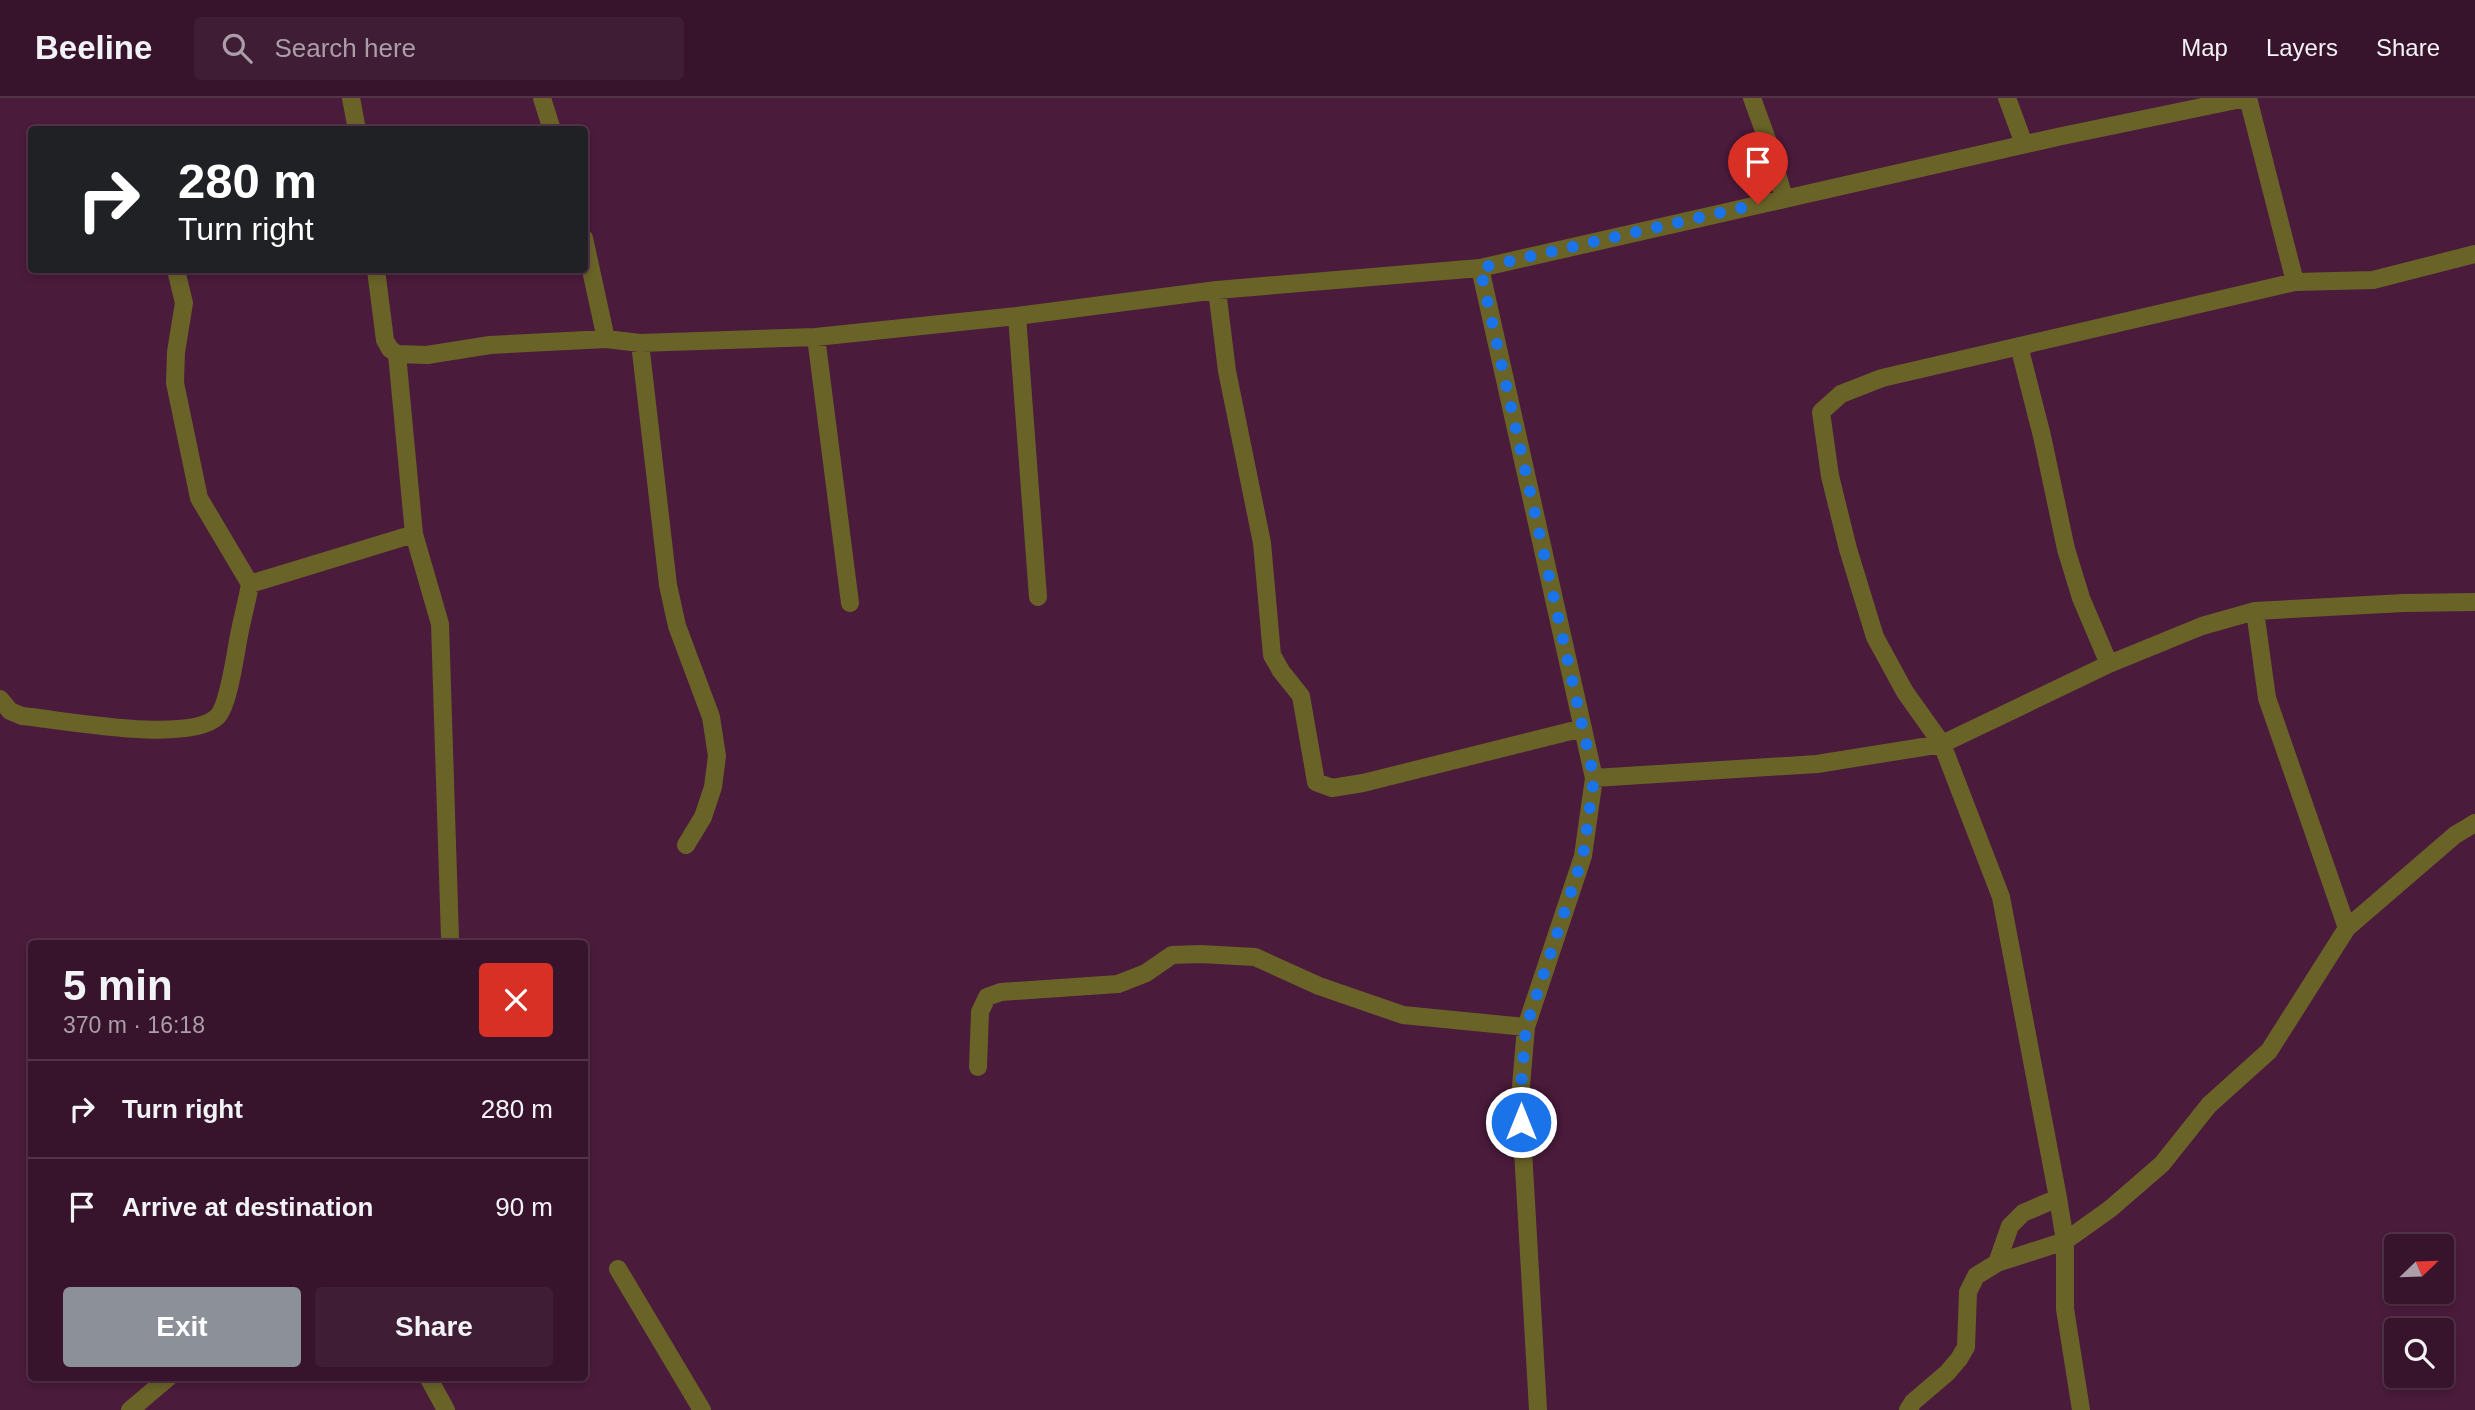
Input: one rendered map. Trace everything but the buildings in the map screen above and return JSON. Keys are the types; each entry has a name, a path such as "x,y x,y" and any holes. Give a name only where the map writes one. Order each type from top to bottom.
{"street":[{"path":"351,98 356,126"},
{"path":"542,98 551,126"},
{"path":"1752,98 1784,198"},
{"path":"2007,98 2024,144"},
{"path":"376,273 385,340 397,354 427,355 490,345 606,339 640,344 816,337 1017,316 1217,290 1480,268 2024,144 2247,98 2295,282"},
{"path":"2081,1410 2065,1310 2065,1241 2001,897 1942,744 1905,692 1875,637 1829,475 1821,412 1841,394 1882,378 2295,282 2373,280 2475,254"},
{"path":"588,256 606,339"},
{"path":"1480,268 1594,778 1583,856 1526,1027 1520,1098 1538,1410"},
{"path":"0,699 10,710 22,716 130,728 180,730 205,726 219,716 235,667 237,642 250,584 200,498 175,383 176,352 184,303 177,273"},
{"path":"1217,290 1227,371 1262,543 1272,656 1301,695 1316,782 1332,788 1363,783 1583,728"},
{"path":"1017,316 1038,597"},
{"path":"816,337 850,603"},
{"path":"640,344 668,585 677,626 711,717 717,756 713,787 703,817 686,845"},
{"path":"2019,346 2042,436 2066,550 2081,598 2109,664"},
{"path":"397,354 414,534 440,624 450,938"},
{"path":"250,584 414,534"},
{"path":"1594,778 1817,764 1942,744 2109,664 2202,626 2255,611 2404,603 2474,604"},
{"path":"2255,611 2267,698 2347,928"},
{"path":"1908,1410 1913,1402 1959,1359 1966,1347 1968,1292 1976,1276 1997,1263 2065,1241 2110,1209 2162,1164 2209,1105 2269,1052 2347,928 2455,835 2475,823"},
{"path":"978,1067 981,1012 987,997 1001,992 1118,984 1146,972 1172,955 1255,957 1319,986 1402,1015 1526,1027"},
{"path":"1997,1263 2010,1226 2023,1213 2058,1198"},
{"path":"618,1269 702,1410"},
{"path":"130,1410 164,1381"},
{"path":"430,1381 446,1410"}],"route":[{"path":"1521,1122 1520,1098 1526,1027 1583,856 1594,778 1480,268 1758,204"}]}
